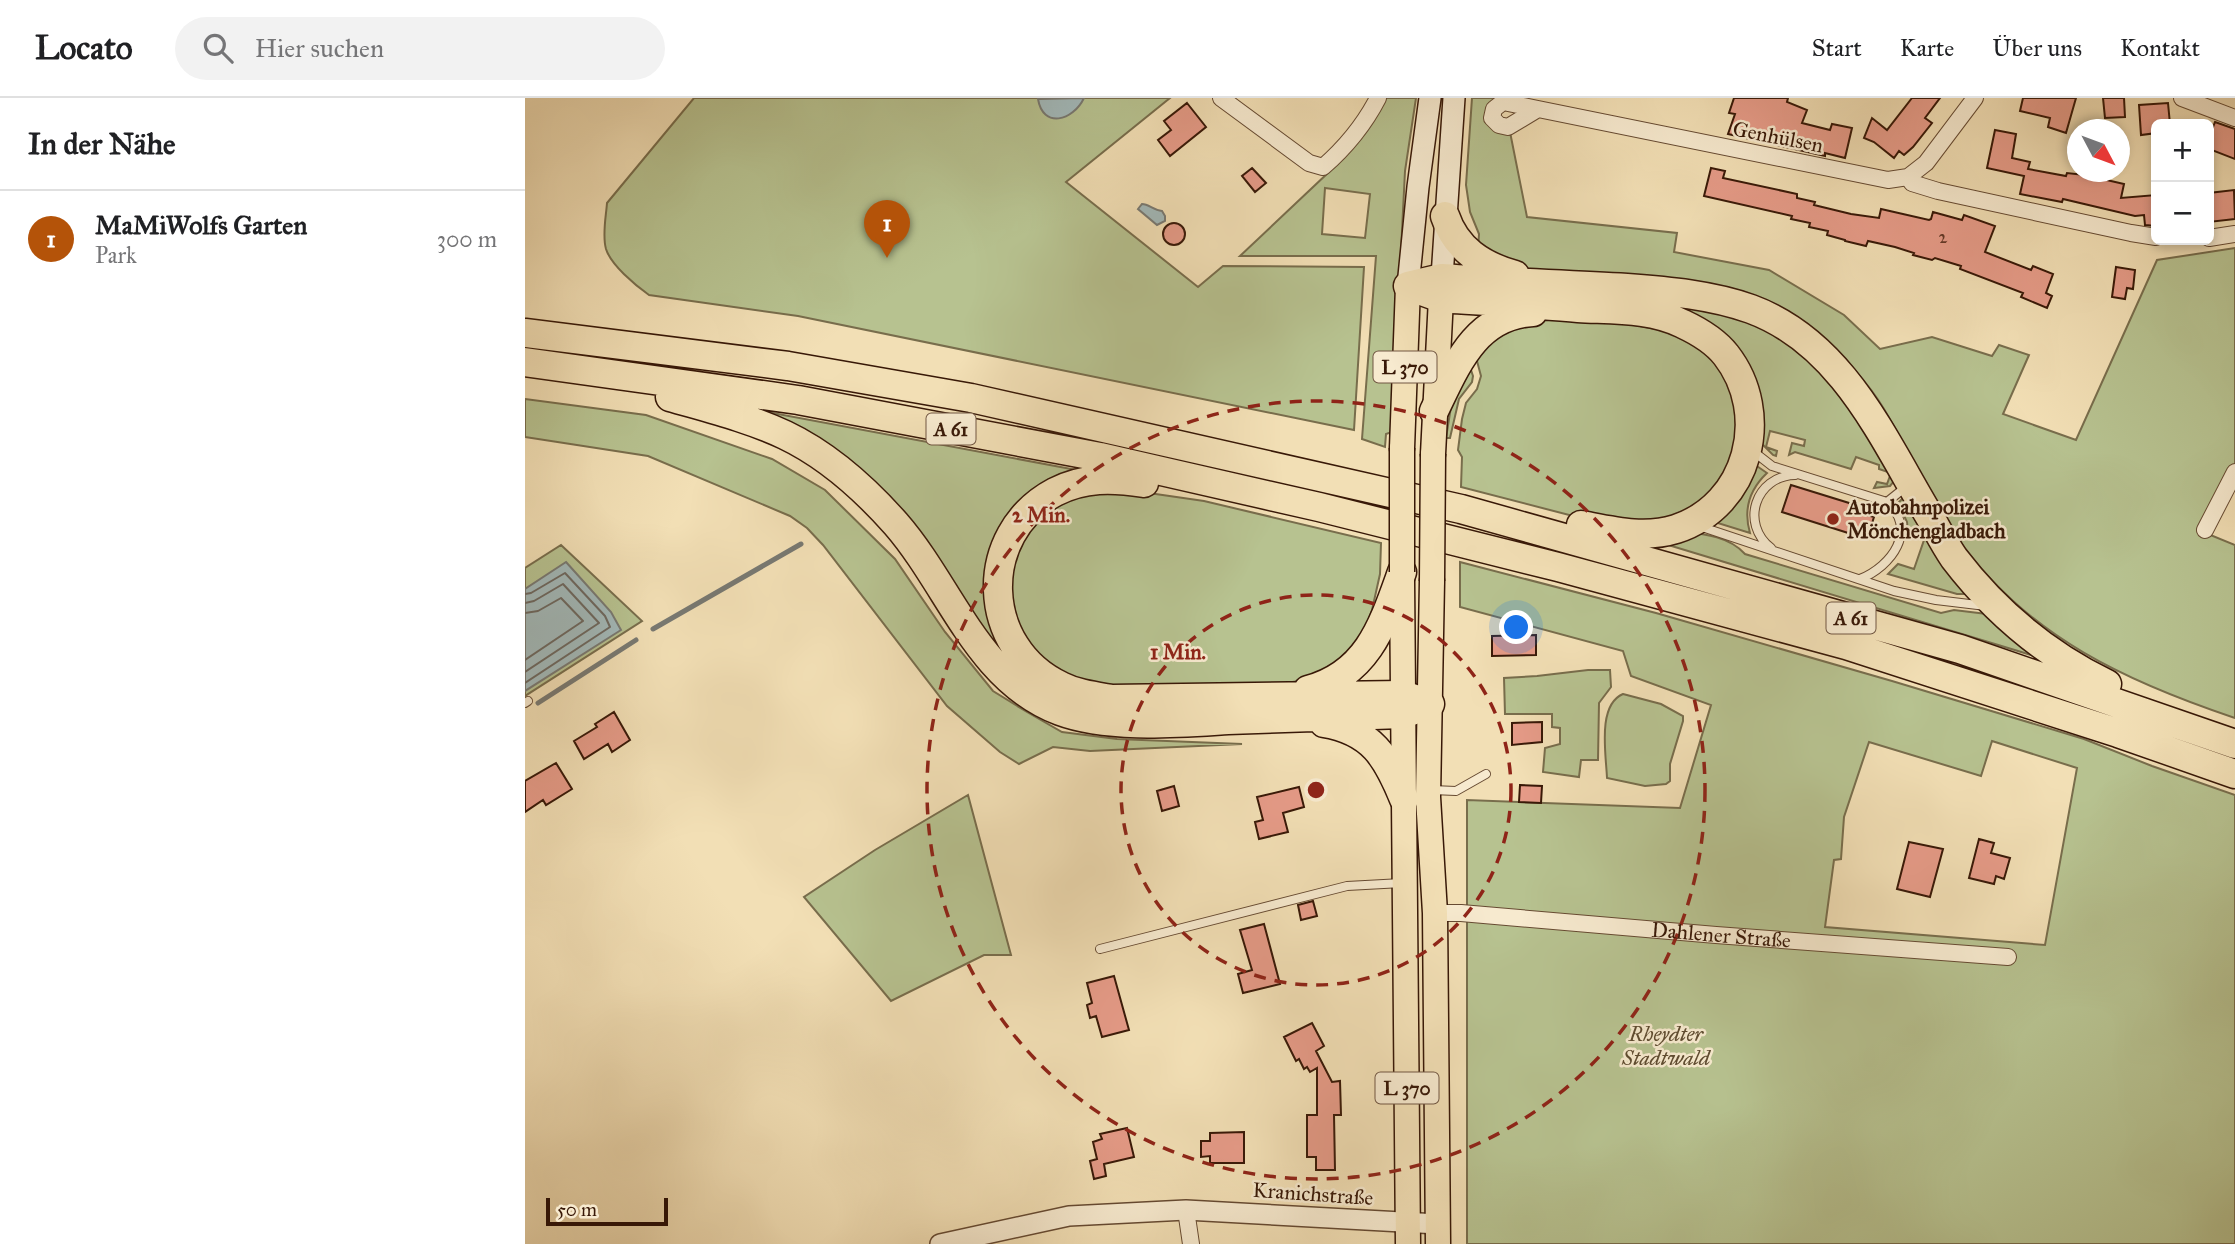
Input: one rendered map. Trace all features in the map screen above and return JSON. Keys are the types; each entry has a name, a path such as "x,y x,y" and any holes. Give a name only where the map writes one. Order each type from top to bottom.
{"highway":[{"path":"1445,216 1460,244 1486,265 1518,276 1570,284 1683,293 1750,309 1794,331 1815,348 1857,396 1953,556 1996,606 2042,647 2083,672 2197,728 2235,743"},
{"path":"1442,288 1570,284"},
{"path":"1408,286 1648,313 1680,322 1705,337 1724,353 1747,398 1750,415 1749,447 1740,472 1711,510 1690,523 1659,533 1625,533 1532,514 1461,509"},
{"path":"1434,411 1454,368 1480,333 1496,322 1528,312 1619,311"},
{"name":"A 61","path":"525,332 788,366 971,398 1461,509 1960,649 2235,743"},
{"name":"A 61","path":"525,362 798,400 1100,457 1319,507 1558,567 1846,645 1995,692 2235,774"},
{"path":"580,370 770,428 788,436 825,460 861,488 897,526 993,664 1017,687 1063,712 1108,721 1167,723 1289,707 1342,677 1357,663 1379,630 1402,572"},
{"path":"1319,507 1219,498 1120,479 1088,481 1056,492 1030,511 1012,533 1002,556 999,603 1007,632 1022,657 1045,677 1088,696 1289,707 1430,704"},
{"path":"1289,707 1344,728 1368,741 1416,795"}],"main road":[{"name":"L 370","path":"1430,98 1408,286 1402,448 1402,572 1403,704 1435,913 1438,1234"},
{"name":"L 370","path":"1408,1234 1405,883 1430,704 1434,411 1454,98"}],"street":[{"path":"1221,98 1309,163 1323,167 1356,133 1377,98"},
{"path":"1975,98 1926,163 1908,177 1912,183 1938,191 2151,236"},
{"path":"2182,98 2235,118"},
{"name":"Genhülsen","path":"1538,109 1888,180 1908,177"},
{"path":"2214,237 2235,234"},
{"path":"2205,530 2235,472"},
{"name":"Dahlener Straße","path":"1435,913 2008,957"},
{"path":"1186,1210 1191,1244"},
{"name":"Kranichstraße","path":"940,1244 960,1242 1069,1216 1186,1210 1347,1218 1408,1234 1438,1234"}],"lane":[{"path":"1749,447 1772,466 1887,502 1892,506 1900,527 1899,543 1886,564 1860,579"},
{"path":"1776,552 1760,539 1755,528 1756,501 1766,486 1774,481 1787,475 1800,475"},
{"path":"1887,502 1909,484"},
{"path":"1690,523 1894,591 1936,600 1996,606"},
{"path":"1416,795 1456,791 1486,774"},
{"path":"1104,950 1347,886 1405,883"}],"green space":[{"path":"694,98 1170,98 1066,182 1198,287 1223,266 1364,267 1354,430 798,316 649,295 624,274 606,249 604,238 607,203"},
{"path":"1384,98 1416,98 1405,171 1392,432 1386,434 1385,447 1362,439 1376,256 1240,256 1330,171","holes":["1325,188 1370,194 1365,238 1322,234"]},
{"path":"1472,98 1495,98 1489,112 1510,132 1527,217 1677,233 1674,252 1769,270 1844,315 1880,349 1932,337 1992,356 1999,345 2029,355 2003,414 2076,440 2157,260 2235,248 2235,469 2203,532 2235,545 2235,718 2119,672 2050,631 2018,605 1988,576 1961,543 1877,399 1822,336 1512,268 1478,251 1479,234 1470,212 1466,185"},
{"path":"1605,294 1725,307 1826,365 1891,473 1879,469 1879,465 1856,457 1851,469 1795,452 1789,455 1792,443 1804,446 1805,440 1770,431 1766,447 1777,451 1776,456 1773,455 1758,440 1745,374"},
{"path":"1532,316 1629,324 1661,330 1685,338 1704,350 1724,370 1734,389 1737,446 1725,477 1694,508 1658,522 1604,524 1461,487 1462,457 1458,450 1462,419 1466,403 1477,389 1481,376 1473,346"},
{"path":"1469,364 1472,382 1459,399 1450,438 1446,438 1453,394"},
{"path":"525,399 646,415 772,459 825,490 895,559 945,632 993,691 1062,732 1117,739 1242,744 1090,751 1053,747 1019,764 1000,752 947,706 807,528 790,516 648,456 525,437"},
{"path":"757,410 1082,471 1001,540 1026,686 933,562"},
{"path":"1751,462 1767,473 1749,500 1747,516 1750,533 1708,520"},
{"path":"1891,473 1895,480 1890,486 1874,488 1877,482 1887,484"},
{"path":"1128,490 1204,501 1381,543 1380,574 1372,610 1353,655 1319,678 1279,684 1107,685 1069,677 1041,658 1026,642 1011,605 1011,564 1018,545 1050,507 1080,494"},
{"path":"1907,494 1977,594 1957,594 1888,574 1898,564 1914,569 1924,540 1908,534 1907,522 1898,503"},
{"path":"1684,532 1717,537 1745,554 1941,613 1954,610 1995,615 2064,665 1655,541"},
{"path":"561,545 642,621 525,696 525,568"},
{"name":"Rheydter Stadtwald","path":"1460,562 1656,613 1892,681 2084,739 2235,795 2235,1244 1467,1244 1467,800 1680,808 1711,705 1631,676 1623,651 1460,607","holes":["1992,741 2077,768 2045,945 1825,927 1834,860 1841,859 1844,817 1869,742 1981,776"]},
{"path":"1610,670 1611,687 1599,703 1598,760 1581,760 1579,777 1543,772 1545,748 1560,744 1560,728 1552,727 1552,714 1505,714 1504,678"},
{"path":"1623,694 1661,704 1683,716 1670,764 1670,781 1666,784 1645,786 1607,778 1606,719 1609,708"},
{"path":"968,795 1011,955 984,955 891,1001 804,897 875,850"}],"water":[{"path":"1084,98 1073,112 1059,118 1046,115 1038,99"},
{"path":"1142,204 1162,211 1165,221 1157,225 1138,209"},
{"path":"566,562 611,612 621,630 525,691 525,589"}],"building":[{"path":"1734,98 1788,98 1787,102 1807,110 1802,123 1830,130 1832,124 1852,128 1845,158 1728,134 1735,114 1729,113"},
{"path":"1912,98 1940,98 1925,118 1932,123 1913,147 1904,155 1899,151 1894,158 1874,142 1864,138 1872,118 1887,130"},
{"path":"2023,98 2076,98 2070,119 2067,119 2066,133 2048,127 2050,118 2020,111"},
{"path":"2103,98 2124,98 2125,117 2105,118"},
{"path":"1187,103 1206,127 1170,156 1158,140 1171,130 1164,121"},
{"path":"2168,103 2170,119 2151,119 2151,134 2141,135 2139,105"},
{"path":"2215,122 2235,129 2235,159 2214,151"},
{"path":"1995,130 2016,134 2012,158 2030,162 2028,169 2066,176 2067,173 2067,182 2124,184 2121,198 2151,195 2151,226 2145,225 2144,215 2135,216 2063,199 2062,202 2020,194 2024,176 1987,168"},
{"path":"1252,168 1266,183 1255,192 1242,176"},
{"path":"1711,168 1725,171 1723,178 1797,194 1797,198 1815,202 1814,205 1851,214 1879,218 1881,209 1929,220 1933,212 1962,220 1964,215 1995,226 1985,252 2031,270 2033,266 2053,274 2046,293 2052,296 2047,308 2021,297 2023,293 1960,269 1961,266 1868,241 1866,246 1845,241 1827,235 1828,231 1809,227 1810,223 1791,219 1792,216 1704,196"},
{"path":"2234,190 2235,219 2214,221 2214,192"},
{"path":"1174,223 1184,230 1185,234 1178,244 1174,245 1164,238 1163,234 1170,224"},
{"path":"2116,267 2135,270 2133,289 2127,288 2125,299 2112,297"},
{"path":"1791,485 1862,507 1860,513 1874,517 1867,539 1782,512"},
{"path":"1536,635 1536,655 1492,656 1492,636"},
{"path":"614,712 630,740 612,752 608,744 584,759 574,741 597,727 595,724"},
{"path":"1542,722 1542,742 1512,745 1512,723"},
{"path":"556,763 572,789 546,805 543,800 525,812 525,781"},
{"path":"1520,785 1542,786 1541,803 1519,802"},
{"path":"1174,786 1179,806 1162,811 1157,791"},
{"path":"1299,787 1304,807 1283,813 1288,832 1259,839 1255,822 1263,820 1257,797"},
{"path":"1979,839 1994,843 1991,853 2010,858 2004,879 1996,876 1994,884 1969,878"},
{"path":"1909,842 1943,849 1930,897 1897,889"},
{"path":"1313,901 1317,916 1301,920 1298,905"},
{"path":"1264,924 1280,984 1243,993 1238,974 1252,970 1240,930"},
{"path":"1114,976 1129,1030 1102,1037 1096,1016 1090,1018 1087,1005 1092,1003 1087,983"},
{"path":"1312,1023 1324,1046 1316,1051 1332,1082 1340,1081 1341,1115 1334,1115 1335,1170 1316,1170 1316,1157 1307,1157 1307,1115 1317,1115 1317,1068 1310,1072 1307,1067 1304,1069 1299,1059 1296,1061 1284,1037"},
{"path":"1127,1128 1134,1157 1104,1164 1106,1176 1094,1179 1090,1161 1097,1159 1093,1142 1102,1139 1100,1134"},
{"path":"1244,1132 1244,1163 1210,1163 1210,1156 1201,1157 1201,1141 1210,1141 1210,1133"}],"waterway":[{"path":"653,629 801,544"},
{"path":"538,703 636,640"}],"place":[{"name":"MaMiWolfs Garten","path":"887,258"},
{"name":"Autobahnpolizei Mönchengladbach","path":"1833,519"}]}
